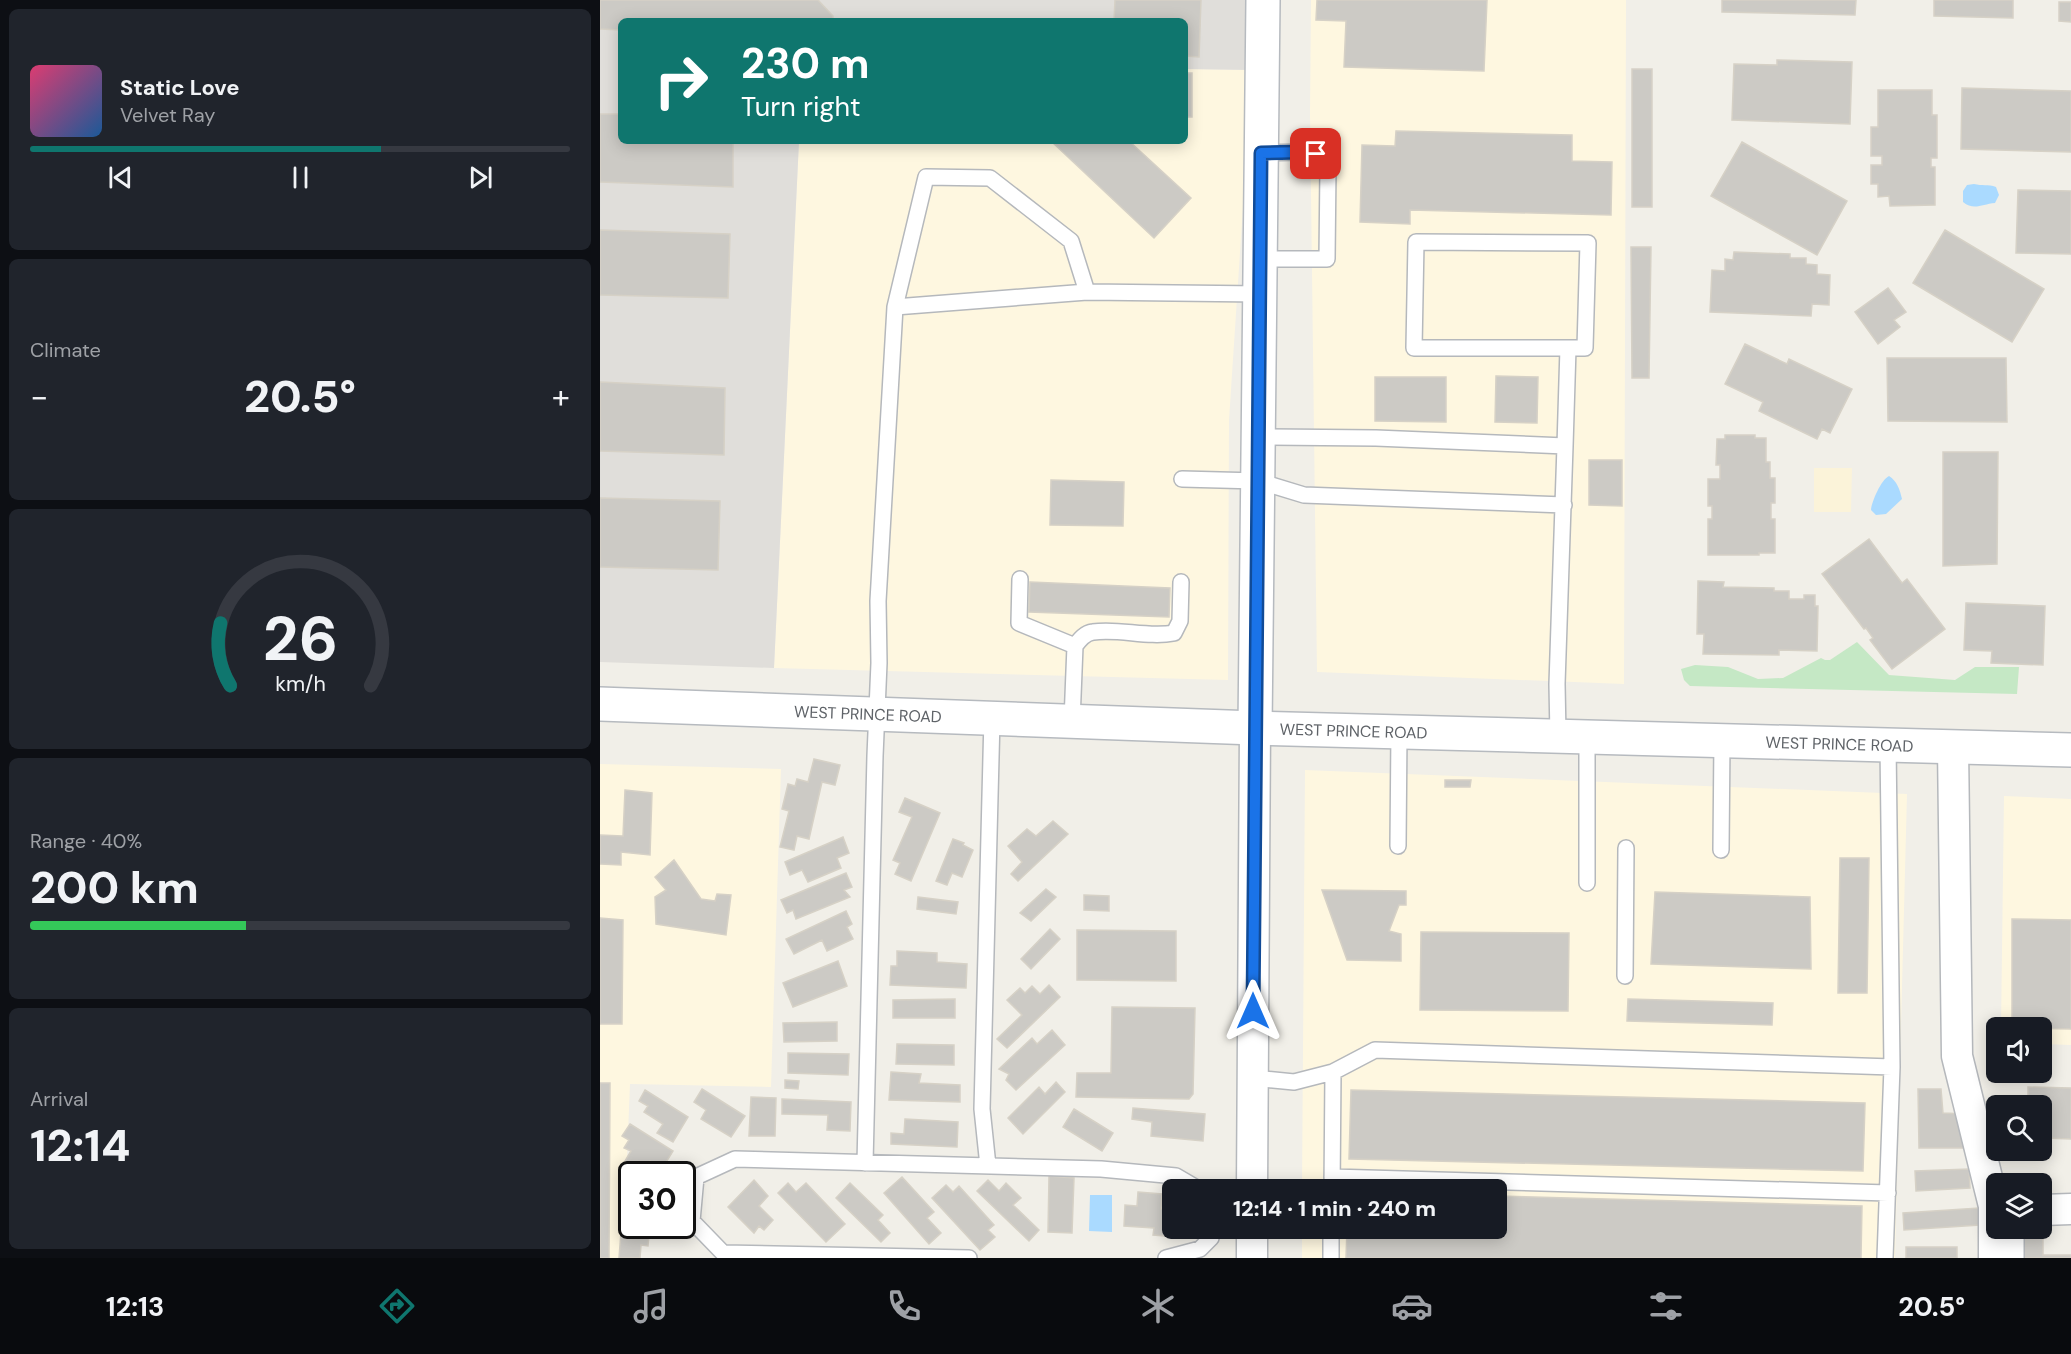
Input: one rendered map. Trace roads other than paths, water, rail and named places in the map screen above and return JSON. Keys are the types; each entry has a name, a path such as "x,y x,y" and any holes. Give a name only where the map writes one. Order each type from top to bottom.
{"main road":[{"path":"1255,728 1263,0"},
{"name":"WEST PRINCE ROAD","path":"600,704 1255,728 2071,750"}],"street":[{"path":"1252,1179 1255,728"},
{"path":"1953,747 1958,1056 1994,1206 1994,1258"},
{"path":"2052,1210 2071,1209"},
{"path":"1252,1239 1252,1258"}],"lane":[{"path":"1260,259 1327,259 1328,168 1316,154 1261,153"},
{"path":"865,1163 879,663 878,602 895,307 926,177 990,178 1071,241 1087,292"},
{"path":"1416,242 1588,243 1585,348 1568,348 1414,348 1416,242"},
{"path":"895,307 1087,292 1261,294"},
{"path":"1568,348 1557,684 1573,736 1587,883"},
{"path":"1259,437 1376,438 1565,446"},
{"path":"1182,479 1258,481 1304,495 1564,505"},
{"path":"1020,579 1019,623 1076,646"},
{"path":"1072,721 1076,646 1081,637 1092,632 1162,635 1174,633 1180,621 1181,582"},
{"path":"988,1166 982,1109 993,718"},
{"path":"1398,846 1399,732"},
{"path":"1721,850 1722,740"},
{"path":"1885,1258 1892,1067 1888,745"},
{"path":"1625,976 1626,848"},
{"path":"1253,1078 1294,1082 1333,1072 1375,1050 1892,1067"},
{"path":"1332,1179 1333,1072"},
{"path":"969,1258 723,1253 692,1221 696,1177 735,1159 1101,1169 1176,1176 1181,1179"},
{"path":"1507,1186 1888,1193"},
{"path":"1166,1258 1200,1249 1210,1239"},
{"path":"1331,1239 1331,1258"},
{"path":"2016,1239 2016,1258"}],"water":[{"path":"1967,185 1996,187 1999,195 1995,203 1975,207 1963,202 1963,191"},
{"path":"1889,476 1898,486 1902,499 1886,514 1876,515 1871,510 1873,501 1880,486"},
{"path":"1090,1195 1112,1195 1112,1232 1089,1231"}]}
